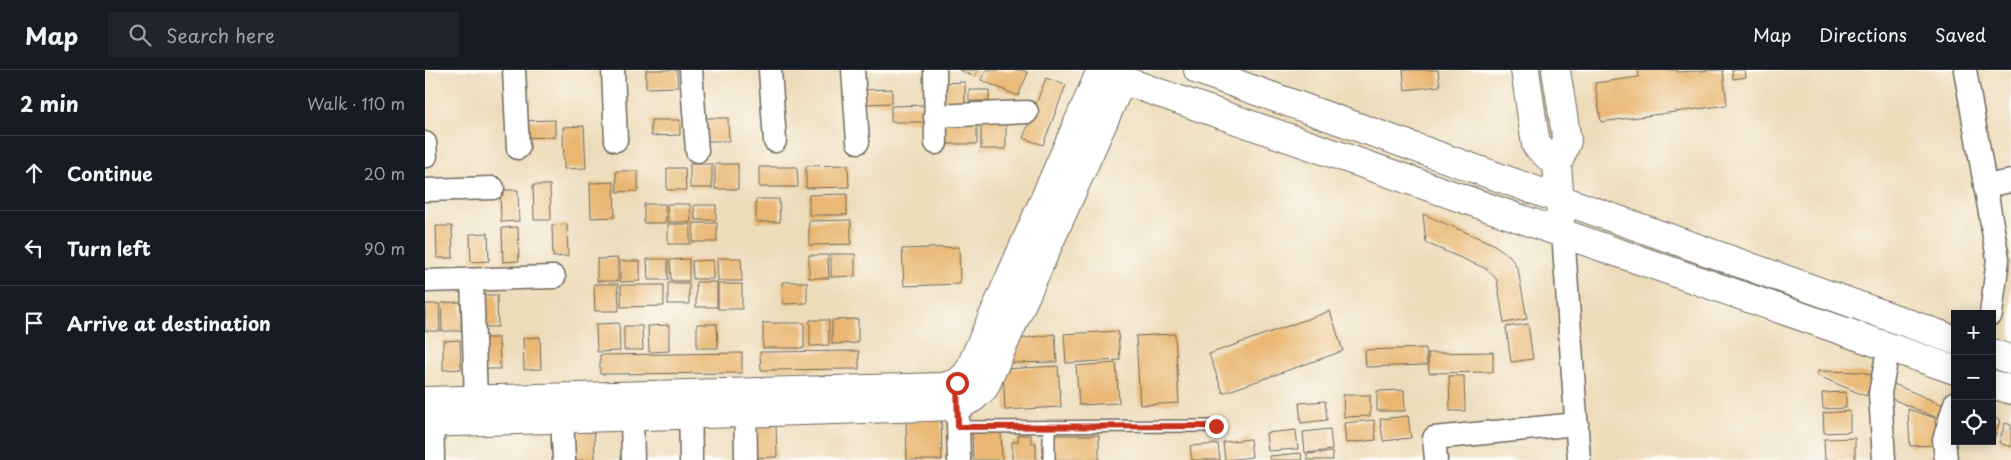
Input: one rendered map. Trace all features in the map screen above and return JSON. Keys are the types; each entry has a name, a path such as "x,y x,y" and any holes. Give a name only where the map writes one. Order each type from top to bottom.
{"street":[{"path":"514,70 518,148"},
{"path":"613,70 616,140"},
{"path":"691,70 697,151"},
{"path":"771,70 775,141"},
{"path":"853,70 858,142"},
{"path":"935,70 936,142"},
{"path":"1198,70 1951,339"},
{"path":"1525,70 1536,145 1557,165"},
{"path":"1556,70 1567,141 1557,165 1558,199 1563,232 1579,460"},
{"path":"1965,70 1998,259 1992,310"},
{"path":"959,460 958,405 968,373 1114,73 1951,369"},
{"path":"935,116 1027,112"},
{"path":"425,143 426,156"},
{"path":"1985,186 2011,181"},
{"path":"425,190 493,188"},
{"path":"425,281 554,277"},
{"path":"472,280 476,400"},
{"path":"1883,460 1880,393 1889,346"},
{"path":"1996,354 2011,360"},
{"path":"1996,385 2011,390"},
{"path":"429,412 476,400 690,405 745,404 943,386 958,405"},
{"path":"745,404 746,460"},
{"path":"429,412 562,419 632,417 690,405"},
{"path":"690,405 691,460"},
{"path":"429,412 433,460"},
{"path":"632,417 633,460"},
{"path":"1946,460 1945,440 1951,418"},
{"path":"562,419 564,460"},
{"path":"1436,460 1433,438 1577,424"}],"lane":[{"path":"958,405 1049,427 1216,426"},
{"path":"1049,427 1049,460"}],"building":[{"path":"646,70 677,70 678,87 646,88"},
{"path":"959,70 978,70 975,77"},
{"path":"986,70 1022,70 1028,73 1018,96 981,80"},
{"path":"1403,70 1438,70 1440,86 1405,90"},
{"path":"1638,70 1677,70 1677,72 1723,70 1727,105 1601,122 1595,83 1639,77"},
{"path":"1732,70 1745,70 1746,77 1733,79"},
{"path":"1046,78 1066,85 1043,145 1023,138"},
{"path":"965,82 965,104 941,104 940,83"},
{"path":"892,89 892,103 862,104 862,90"},
{"path":"969,90 989,90 989,101 969,101"},
{"path":"925,105 925,122 891,122 891,106"},
{"path":"700,118 728,118 729,141 701,141"},
{"path":"977,119 977,144 942,144 940,121"},
{"path":"981,119 1006,119 1006,149 981,149"},
{"path":"555,120 555,137 519,138 519,121"},
{"path":"651,120 680,120 680,135 651,136"},
{"path":"584,126 586,168 564,169 563,127"},
{"path":"690,164 712,164 712,188 690,188"},
{"path":"715,164 738,164 738,189 715,189"},
{"path":"848,165 849,187 806,188 806,166"},
{"path":"759,167 797,167 798,187 759,187"},
{"path":"667,168 685,168 686,190 667,190"},
{"path":"616,171 638,171 638,191 617,192"},
{"path":"614,182 615,217 591,218 590,183"},
{"path":"533,185 550,185 551,220 534,220"},
{"path":"500,190 518,190 519,221 501,222"},
{"path":"847,194 847,215 809,215 809,195"},
{"path":"756,199 779,199 780,222 756,222"},
{"path":"644,204 665,204 666,223 644,223"},
{"path":"667,204 690,204 691,222 668,222"},
{"path":"694,205 716,205 716,220 695,220"},
{"path":"1423,214 1493,244 1510,256 1518,270 1527,319 1504,323 1497,280 1487,269 1426,243"},
{"path":"851,220 851,244 809,245 809,221"},
{"path":"693,223 717,223 717,242 693,242"},
{"path":"567,224 568,256 553,257 552,225"},
{"path":"668,224 690,224 690,244 668,244"},
{"path":"436,226 452,226 453,258 437,258"},
{"path":"518,227 519,261 503,262 502,228"},
{"path":"488,233 489,261 471,262 470,234"},
{"path":"959,247 960,284 904,286 902,249"},
{"path":"831,254 855,254 855,276 831,277"},
{"path":"809,255 828,255 829,278 809,278"},
{"path":"618,258 618,281 597,281 597,259"},
{"path":"717,258 741,258 742,281 718,281"},
{"path":"647,259 668,259 668,280 648,280"},
{"path":"689,259 689,281 671,281 670,260"},
{"path":"713,260 713,279 693,279 692,261"},
{"path":"620,261 640,261 640,281 620,282"},
{"path":"696,282 717,282 717,307 696,307"},
{"path":"782,282 807,282 807,303 783,304"},
{"path":"668,283 689,283 689,304 668,304"},
{"path":"594,284 618,284 619,311 595,311"},
{"path":"718,284 742,284 742,309 718,309"},
{"path":"621,285 664,285 664,306 621,307"},
{"path":"478,295 497,295 498,327 478,327"},
{"path":"461,302 461,331 442,331 441,303"},
{"path":"425,304 439,304 440,331 425,331"},
{"path":"1330,311 1343,351 1223,393 1209,354"},
{"path":"858,319 858,343 832,344 832,320"},
{"path":"810,320 829,320 829,345 810,346"},
{"path":"619,323 620,351 597,352 596,324"},
{"path":"763,323 804,323 804,348 763,348"},
{"path":"697,324 717,324 718,348 697,348"},
{"path":"1528,324 1533,359 1511,362 1506,327"},
{"path":"669,325 669,351 649,352 648,326"},
{"path":"624,326 642,326 643,350 624,350"},
{"path":"1118,331 1120,360 1066,363 1064,334"},
{"path":"1055,334 1057,362 1012,363 1011,340"},
{"path":"1175,334 1179,403 1140,405 1136,336"},
{"path":"540,337 541,369 524,370 523,338"},
{"path":"481,338 499,338 500,369 482,369"},
{"path":"460,340 461,369 443,370 443,341"},
{"path":"1426,348 1427,365 1366,367 1365,350"},
{"path":"859,351 859,369 761,370 760,352"},
{"path":"1493,352 1493,372 1429,373 1428,353"},
{"path":"742,353 742,373 600,374 600,355"},
{"path":"1116,363 1119,403 1079,405 1076,366"},
{"path":"1058,366 1061,407 1005,410 1003,369"},
{"path":"1818,371 1863,372 1874,376 1866,396 1816,375"},
{"path":"1449,376 1464,376 1465,411 1450,411"},
{"path":"1889,382 1943,405 1937,418 1883,395"},
{"path":"1404,390 1405,411 1377,411 1377,391"},
{"path":"1846,392 1846,408 1823,409 1822,393"},
{"path":"1343,395 1370,395 1370,416 1344,417"},
{"path":"1325,401 1327,420 1301,423 1299,403"},
{"path":"1908,409 1935,418 1936,445 1910,446"},
{"path":"1850,411 1850,432 1824,433 1823,413"},
{"path":"1408,416 1411,438 1383,441 1380,419"},
{"path":"941,419 942,460 907,460 906,421"},
{"path":"1996,419 2000,420 1996,433"},
{"path":"1374,420 1376,440 1346,443 1344,423"},
{"path":"2005,423 2011,425 2011,447 1999,443"},
{"path":"776,424 777,457 751,458 750,425"},
{"path":"1001,429 1002,460 973,460 972,430"},
{"path":"1330,429 1332,450 1305,453 1303,432"},
{"path":"1296,430 1298,449 1268,451 1266,433"},
{"path":"566,432 594,432 595,460 567,460"},
{"path":"1018,435 1031,435 1031,443 1036,443 1036,460 1012,460 1012,442 1018,442"},
{"path":"1053,435 1099,435 1099,460 1054,460"},
{"path":"1855,438 1855,460 1825,460 1824,439"},
{"path":"1250,439 1252,457 1225,460 1223,442"},
{"path":"1218,444 1220,460 1192,460 1190,446"},
{"path":"1332,452 1333,460 1307,460 1307,454"},
{"path":"1301,453 1302,460 1270,460 1269,456"}],"route":[{"path":"957,383 958,427 1216,426"}]}
